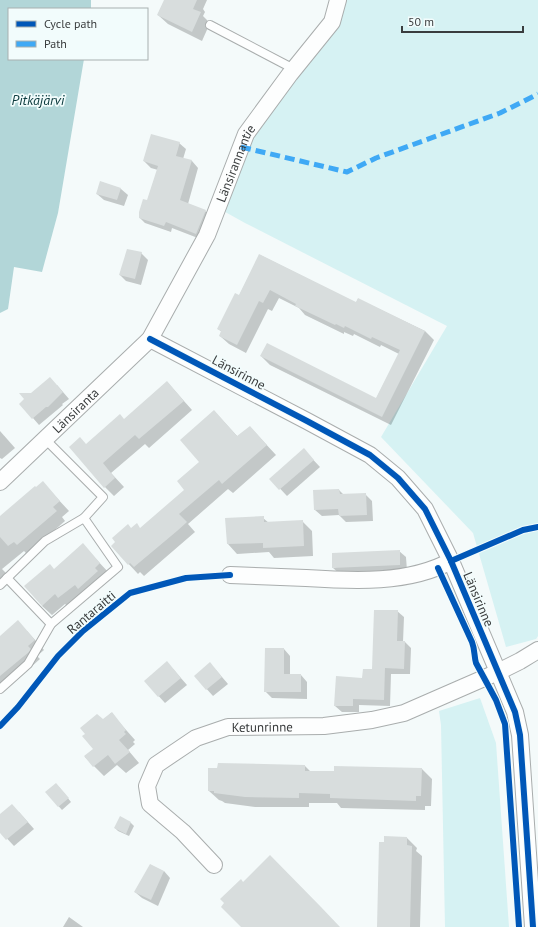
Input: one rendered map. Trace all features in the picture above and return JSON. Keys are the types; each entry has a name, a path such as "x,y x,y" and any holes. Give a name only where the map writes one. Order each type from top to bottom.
{"street":[{"name":"Länsirannantie","path":"150,339 207,235 246,134 294,69 332,22 338,0"},
{"name":"Länsiranta","path":"0,482 46,440 150,339"},
{"name":"Länsirinne","path":"150,339 294,413 370,455 398,478 425,509 451,562 515,712 520,735 533,927"},
{"path":"230,575 352,580 405,576 438,568 451,562"},
{"name":"Ketunrinne","path":"214,865 183,832 150,804 147,786 156,765 196,738 228,727 324,726 372,720 404,713 498,672 538,650"}],"lane":[{"path":"210,25 294,69"},
{"path":"0,585 45,541 84,518 103,497 46,440"},
{"path":"0,689 28,664 51,624 118,567 84,518"},
{"path":"7,578 51,624"}],"shaded area":[{"path":"338,0 538,0 538,636 536,639 506,647 473,533 381,437 447,326 218,208 241,147"},
{"path":"480,698 496,743 509,927 445,927 441,725 439,711"}],"water":[{"name":"Pitkäjärvi","path":"0,0 91,0 91,8 8,8 8,60 84,60 58,213 42,272 14,267 8,309 0,313"}],"building":[{"path":"164,0 197,0 193,9 201,12 192,32 157,15"},
{"path":"151,134 180,142 176,156 192,160 180,200 206,210 196,234 166,222 164,226 139,218 139,212 143,199 147,200 158,166 143,161"},
{"path":"100,181 121,188 117,200 96,194"},
{"path":"127,249 142,252 135,279 119,275"},
{"path":"259,254 356,302 358,298 425,331 382,417 260,356 267,343 376,398 400,350 372,337 371,339 345,326 344,328 336,324 335,325 295,306 296,304 270,290 263,303 259,301 237,345 219,336 221,331 217,329 235,293 239,295"},
{"path":"50,377 63,392 48,407 32,419 19,404 24,399 19,393 31,393"},
{"path":"167,381 184,401 139,439 135,435 103,463 115,478 104,488 69,447 80,437 86,444 120,414 124,419"},
{"path":"214,410 237,436 250,426 267,445 222,484 219,480 179,514 187,522 177,531 134,567 130,563 128,565 111,546 115,542 112,538 128,524 131,528 137,523 140,528 184,490 177,481 199,462 180,440"},
{"path":"304,448 314,460 279,490 269,479"},
{"path":"43,481 60,501 53,507 57,511 17,545 14,542 8,546 0,537 0,516"},
{"path":"339,489 340,494 366,493 367,515 339,516 338,509 314,510 313,490"},
{"path":"264,516 264,522 303,520 304,546 263,548 263,543 227,544 225,518"},
{"path":"83,543 100,563 95,568 98,571 78,589 75,585 58,598 55,594 42,606 24,586 50,564 54,569"},
{"path":"400,550 400,565 332,568 332,553"},
{"path":"374,610 398,610 397,641 405,641 404,669 385,668 384,700 353,699 353,706 334,706 336,676 362,678 363,669 372,669"},
{"path":"18,620 35,640 28,646 31,649 29,652 0,676 0,636"},
{"path":"265,648 284,648 284,674 301,674 301,692 264,692"},
{"path":"167,661 181,678 158,697 144,681"},
{"path":"210,662 222,677 206,690 194,676"},
{"path":"112,712 126,730 124,732 126,734 119,740 130,752 115,764 108,755 93,767 84,756 93,749 82,736 85,734 80,728 97,714 103,719"},
{"path":"218,763 305,765 305,771 334,771 334,766 422,768 421,796 416,796 416,801 330,798 330,794 299,793 299,798 245,797 214,793 214,791 208,791 208,768 217,768"},
{"path":"56,783 69,798 58,807 45,792"},
{"path":"12,804 28,822 6,840 0,833 0,814"},
{"path":"120,816 131,822 126,834 114,828"},
{"path":"384,836 407,837 407,845 412,846 410,927 377,927 379,842 384,842"},
{"path":"270,855 340,927 241,927 221,907 224,903 220,899 241,879 243,882"},
{"path":"150,864 164,871 151,900 134,892"}],"marked path":[{"path":"241,147 347,172 376,158 500,113 538,94"}],"cycle path":[{"path":"150,339 370,455 398,478 425,509 451,561 515,712 520,735 533,927"},
{"path":"451,561 523,530 538,527"},
{"path":"438,568 472,642 476,663 496,700 505,724 519,927"},
{"name":"Rantaraitti","path":"0,726 18,707 58,656 83,631 130,593 186,578 230,575"}]}
